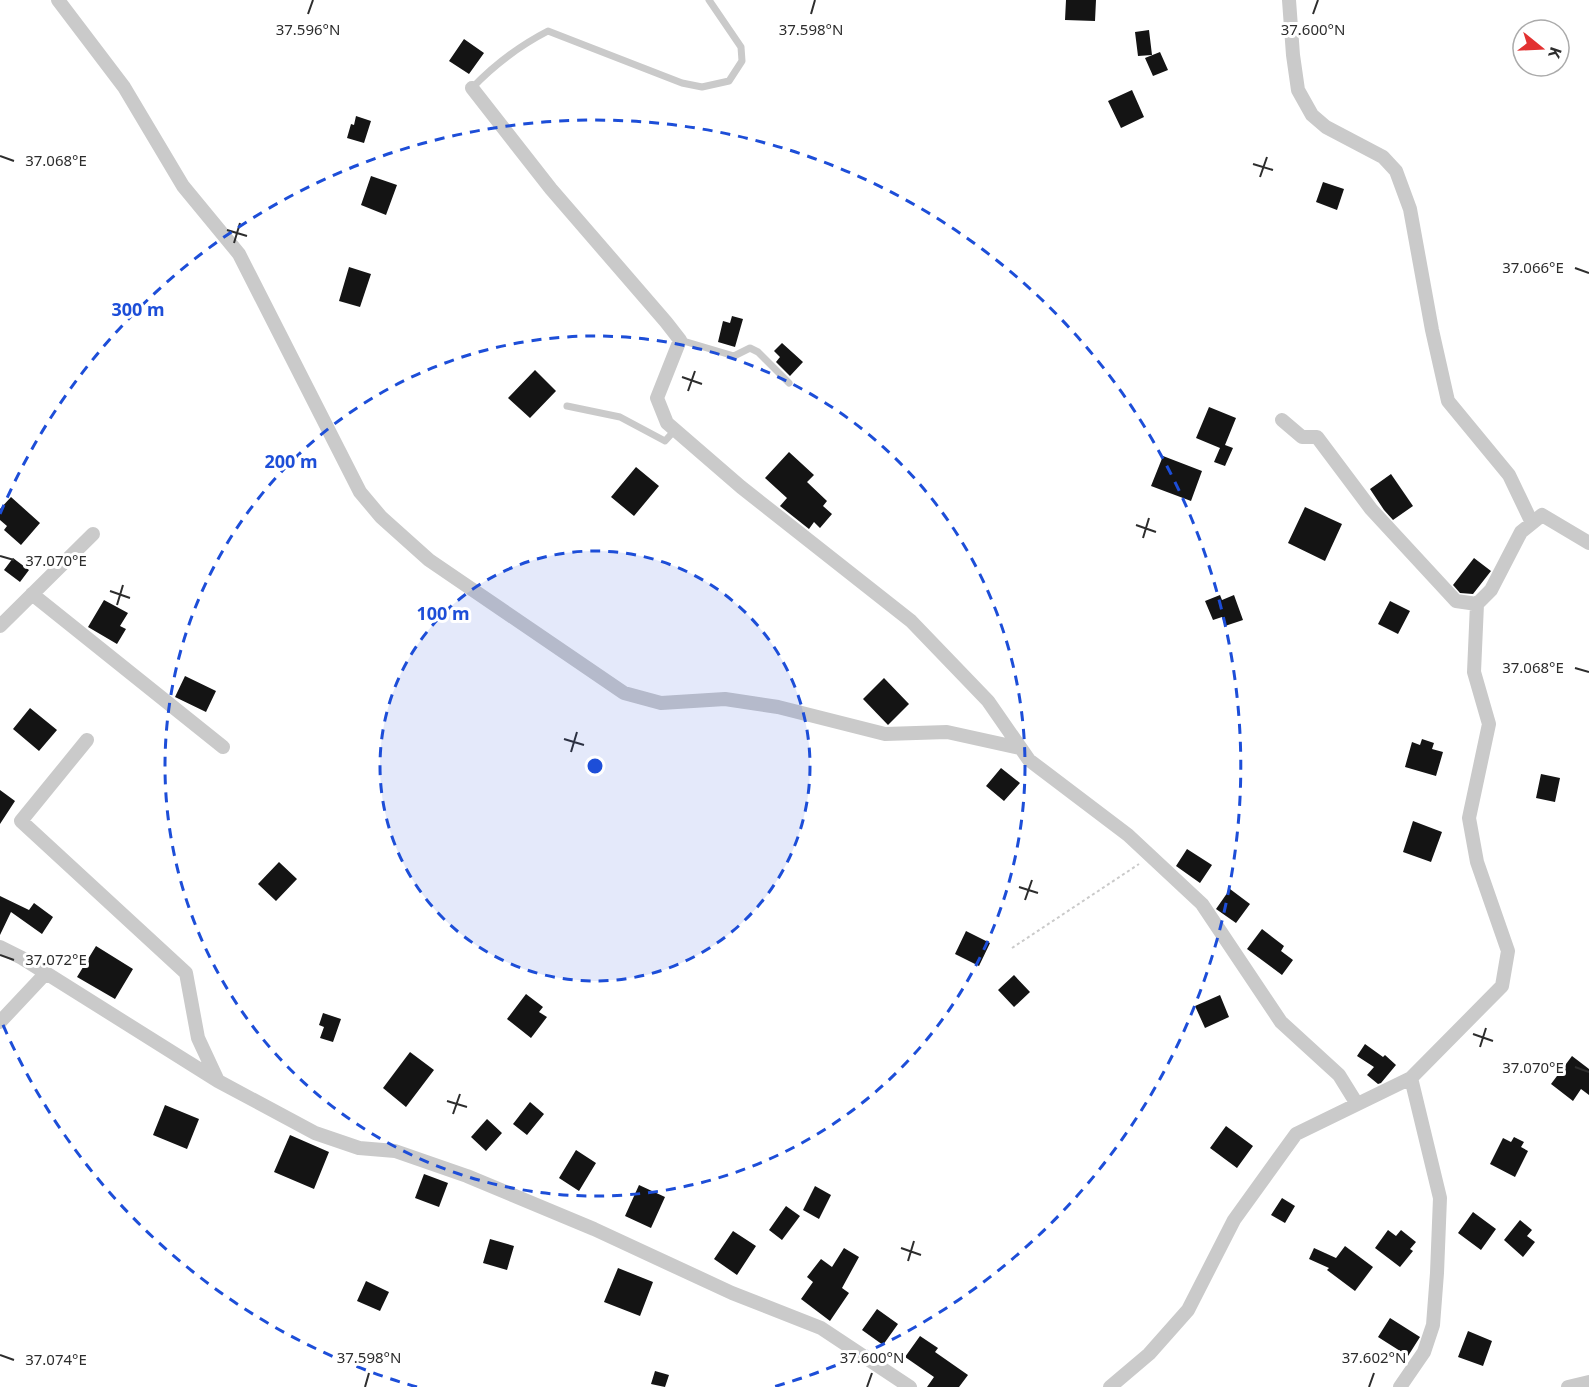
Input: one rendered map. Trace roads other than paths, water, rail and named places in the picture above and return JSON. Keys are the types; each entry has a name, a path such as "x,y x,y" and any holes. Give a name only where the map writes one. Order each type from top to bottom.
{"street":[{"path":"58,0 124,87 183,186 238,254 360,492 381,517 429,560 624,693 660,703 725,699 778,707 885,734 947,732 1020,747"},
{"path":"1289,0 1298,90 1312,115 1319,121 1383,157 1396,171 1410,209 1432,330 1448,401 1509,475 1532,523"},
{"path":"472,88 551,189 680,340 657,398 667,423 741,487 911,621 988,701 1029,760 1128,835 1202,904 1281,1022 1339,1075 1357,1104"},
{"path":"1282,420 1302,437 1317,437 1371,509 1456,601 1477,604"},
{"path":"1110,1387 1149,1354 1188,1310 1234,1220 1296,1134 1411,1078 1502,986 1508,951 1477,862 1469,818 1489,724 1474,672 1477,604 1491,590 1521,532 1542,515 1589,543"},
{"path":"0,626 93,534"},
{"path":"32,594 223,747"},
{"path":"87,740 21,821 186,973 198,1038 218,1081"},
{"path":"0,947 46,973 218,1081 315,1133 359,1148 395,1151 467,1176 594,1229 732,1293 822,1328 909,1387"},
{"path":"0,1022 46,973"},
{"path":"1400,1387 1424,1352 1433,1325 1440,1198 1411,1078"},
{"path":"1568,1387 1589,1382"}],"lane":[{"path":"472,88 488,71 524,44 548,31 682,82 702,87 729,81 742,61 741,47 709,0"},
{"path":"680,340 734,356 750,348 758,352 789,383"},
{"path":"567,405 620,417 665,441 675,430"}]}
